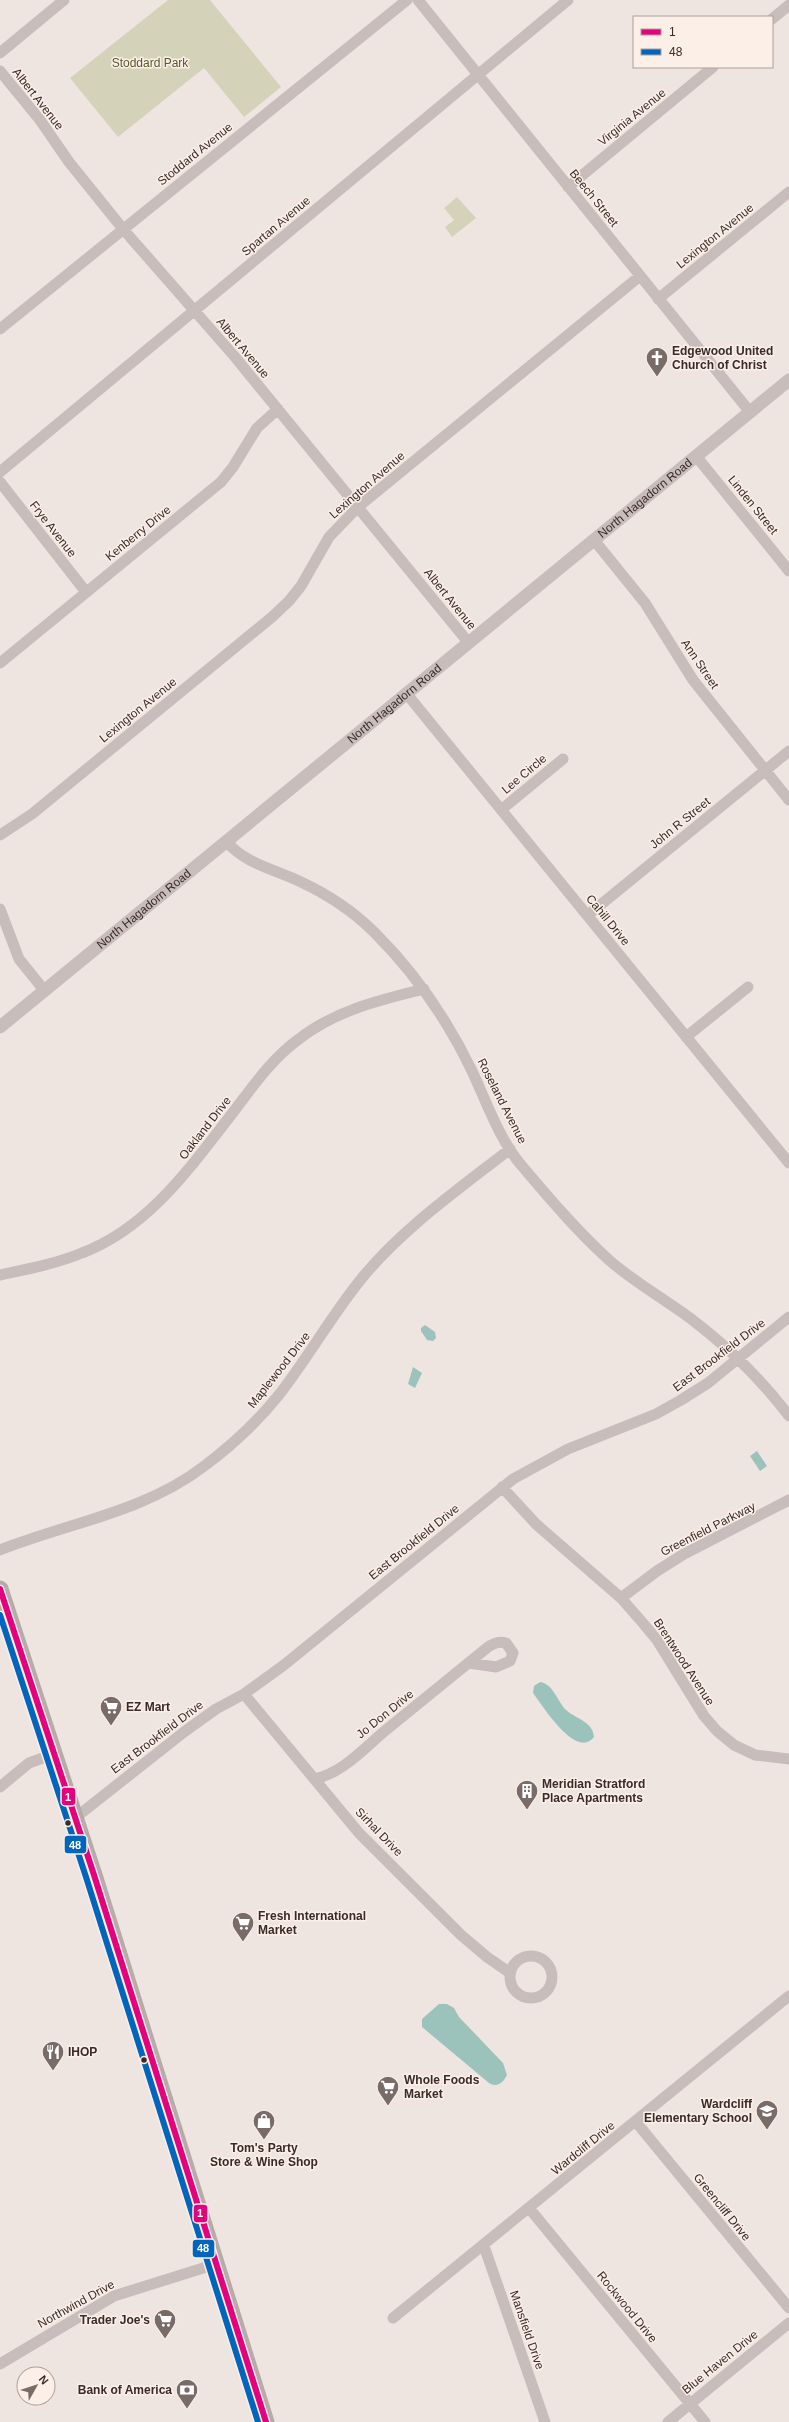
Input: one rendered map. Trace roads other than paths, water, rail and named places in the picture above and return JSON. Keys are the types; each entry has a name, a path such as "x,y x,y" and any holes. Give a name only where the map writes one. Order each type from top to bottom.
{"main road":[{"path":"0,1589 75,1818 266,2422"}],"street":[{"path":"0,53 64,0"},
{"name":"Stoddard Avenue","path":"0,329 407,0"},
{"name":"Beech Street","path":"418,0 750,412"},
{"name":"Spartan Avenue","path":"0,472 568,0"},
{"path":"773,18 789,5"},
{"name":"Virginia Avenue","path":"568,187 712,68"},
{"name":"Albert Avenue","path":"0,70 40,120 69,162 123,229 194,310 278,410 468,642"},
{"name":"Lexington Avenue","path":"658,299 789,192"},
{"name":"Lexington Avenue","path":"0,835 32,814 283,607 301,586 329,537 358,507 640,276"},
{"name":"North Hagadorn Road","path":"0,1027 789,380"},
{"name":"Kenberry Drive","path":"0,664 221,482 233,467 257,428 278,410"},
{"name":"Linden Street","path":"696,456 789,571"},
{"name":"Frye Avenue","path":"0,482 86,592"},
{"name":"Ann Street","path":"594,540 645,603 693,680 789,800"},
{"name":"Cahill Drive","path":"406,693 686,1037 787,1158"},
{"name":"John R Street","path":"588,915 789,750"},
{"name":"Lee Circle","path":"501,810 563,759"},
{"name":"Roseland Avenue","path":"226,841 236,852 250,861 300,881 341,904 376,933 424,990 454,1035 510,1149 521,1164 565,1214 609,1260 689,1317 738,1358 775,1397 789,1416"},
{"path":"0,909 19,959 44,990"},
{"path":"686,1037 748,987"},
{"name":"Oakland Drive","path":"0,1275 40,1267 83,1253 130,1226 176,1184 273,1062 298,1039 328,1020 351,1009 424,990"},
{"name":"Maplewood Drive","path":"0,1550 131,1505 173,1486 202,1468 253,1423 277,1397 361,1279 380,1258 408,1231 510,1149"},
{"name":"East Brookfield Drive","path":"75,1818 179,1735 216,1710 244,1694 284,1666 502,1487 555,1455 669,1407 695,1392 789,1317"},
{"name":"Brentwood Avenue","path":"502,1487 536,1524 621,1598 657,1640 704,1716 717,1731 734,1745 755,1755 789,1759"},
{"name":"Greenfield Parkway","path":"621,1598 657,1571 684,1554 789,1500"},
{"name":"Jo Don Drive","path":"314,1779 324,1777 345,1764 469,1663"},
{"name":"Sirhal Drive","path":"244,1694 359,1833 461,1935 487,1957 510,1973"},
{"path":"0,1787 29,1763 54,1754"},
{"name":"Wardcliff Drive","path":"393,2318 484,2246 789,1996"},
{"name":"Greencliff Drive","path":"636,2122 789,2308"},
{"name":"Rockwood Drive","path":"529,2208 705,2422"},
{"name":"Mansfield Drive","path":"484,2246 545,2422"},
{"name":"Northwind Drive","path":"0,2364 114,2296 216,2264"},
{"name":"Blue Haven Drive","path":"668,2422 789,2323"}],"water":[{"path":"425,1325 435,1332 436,1338 433,1341 427,1340 421,1331 421,1328"},
{"path":"413,1367 422,1373 415,1388 408,1384"},
{"path":"757,1451 767,1466 760,1471 750,1456"},
{"path":"540,1682 552,1689 565,1709 590,1727 594,1737 587,1742 578,1742 569,1737 560,1728 533,1693 534,1686"},
{"path":"439,2004 447,2004 454,2008 459,2017 503,2063 507,2075 500,2084 495,2085 489,2083 422,2027 422,2019"}],"place":[{"name":"Edgewood United Church of Christ","path":"657,378"},
{"name":"EZ Mart","path":"111,1726"},
{"name":"Meridian Stratford Place Apartments","path":"527,1810"},
{"name":"Fresh International Market","path":"243,1942"},
{"name":"IHOP","path":"53,2072"},
{"name":"Whole Foods Market","path":"388,2106"},
{"name":"Wardcliff Elementary School","path":"767,2130"},
{"name":"Tom's Party Store & Wine Shop","path":"264,2140"},
{"name":"Trader Joe's","path":"165,2340"},
{"name":"Bank of America","path":"187,2410"}],"park label":[{"name":"Stoddard Park","path":"150,63"}]}
